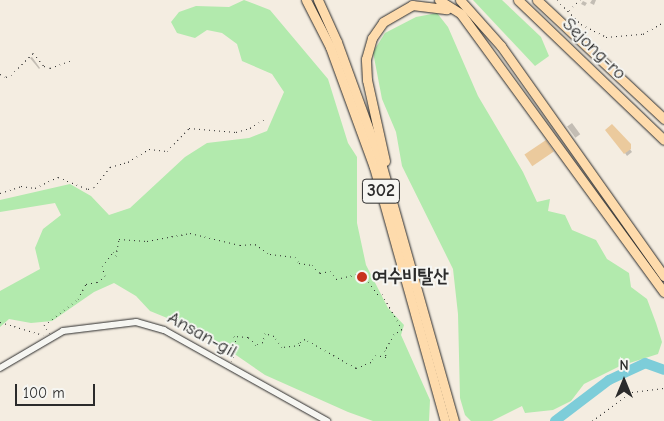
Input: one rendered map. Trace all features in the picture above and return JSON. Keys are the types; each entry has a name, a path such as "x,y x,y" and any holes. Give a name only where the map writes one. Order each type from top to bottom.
{"highway":[{"name":"302","path":"306,0 330,48 374,167 441,388 454,421"},
{"name":"302","path":"318,0 360,102 395,209 441,388 445,421"},
{"path":"439,0 462,14 664,292"},
{"name":"Sejong-ro","path":"518,0 664,140"},
{"name":"Sejong-ro","path":"537,0 662,117"},
{"path":"461,2 501,46 661,272"},
{"path":"395,209 367,80 366,59 372,38 383,22 412,5 442,7 462,14"},
{"path":"652,278 664,286"}],"street":[{"name":"Ansan-gil","path":"0,368 63,331 116,322 150,325 327,421"}],"path":[{"path":"557,0 592,32 606,37 643,34 664,22"},
{"path":"568,10 580,0"},
{"path":"0,74 6,77 11,75 33,53 44,66 50,68 72,60"},
{"path":"0,193 21,186 35,188 58,177 88,190 94,187 110,167 128,162 150,149 167,151 189,128 236,132 250,128 266,118"},
{"path":"50,337 44,325 78,299 86,284 97,282 106,276 102,266 113,252 116,256 119,238 147,241 190,233 240,246 255,244 270,254 295,257 298,263 312,266 320,273 330,271 336,279 362,273 378,294 382,294 402,329 394,334 385,350 386,357 376,355 371,362 356,368 305,339 298,343 300,345 282,347 274,336 265,332 263,342 256,345 248,337 234,336 237,347 233,369"},
{"path":"0,322 50,337"},
{"path":"592,421 632,392 664,388"}],"green space":[{"path":"244,0 270,10 328,79 348,143 357,157 357,223 366,265 388,308 404,325 401,335 430,400 429,421 373,421 348,412 265,375 204,333 150,311 136,296 114,283 94,292 52,321 31,323 9,319 0,327 0,291 40,269 35,248 43,229 61,215 55,203 0,212 0,200 70,184 91,196 109,215 130,208 185,157 207,143 249,138 267,131 284,92 272,74 242,61 237,44 222,33 207,30 195,38 177,33 171,22 179,12 196,6 229,7"},
{"path":"473,0 502,0 541,37 549,56 535,66"},
{"path":"437,13 448,27 478,96 523,172 537,202 550,199 548,211 565,215 572,230 596,240 607,259 629,273 631,287 647,299 662,342 658,354 620,366 584,384 571,401 553,410 525,413 522,406 492,421 471,421 465,415 460,398 458,314 453,269 402,166 396,132 382,99 373,52 385,33 416,17"}],"building":[{"path":"612,124 631,144 631,149 624,154 605,130"},
{"path":"546,140 554,152 532,166 524,155"}],"waterway":[{"path":"555,421 609,380 645,363 664,370"}],"place":[{"name":"여수비탈산","path":"362,277"}]}
